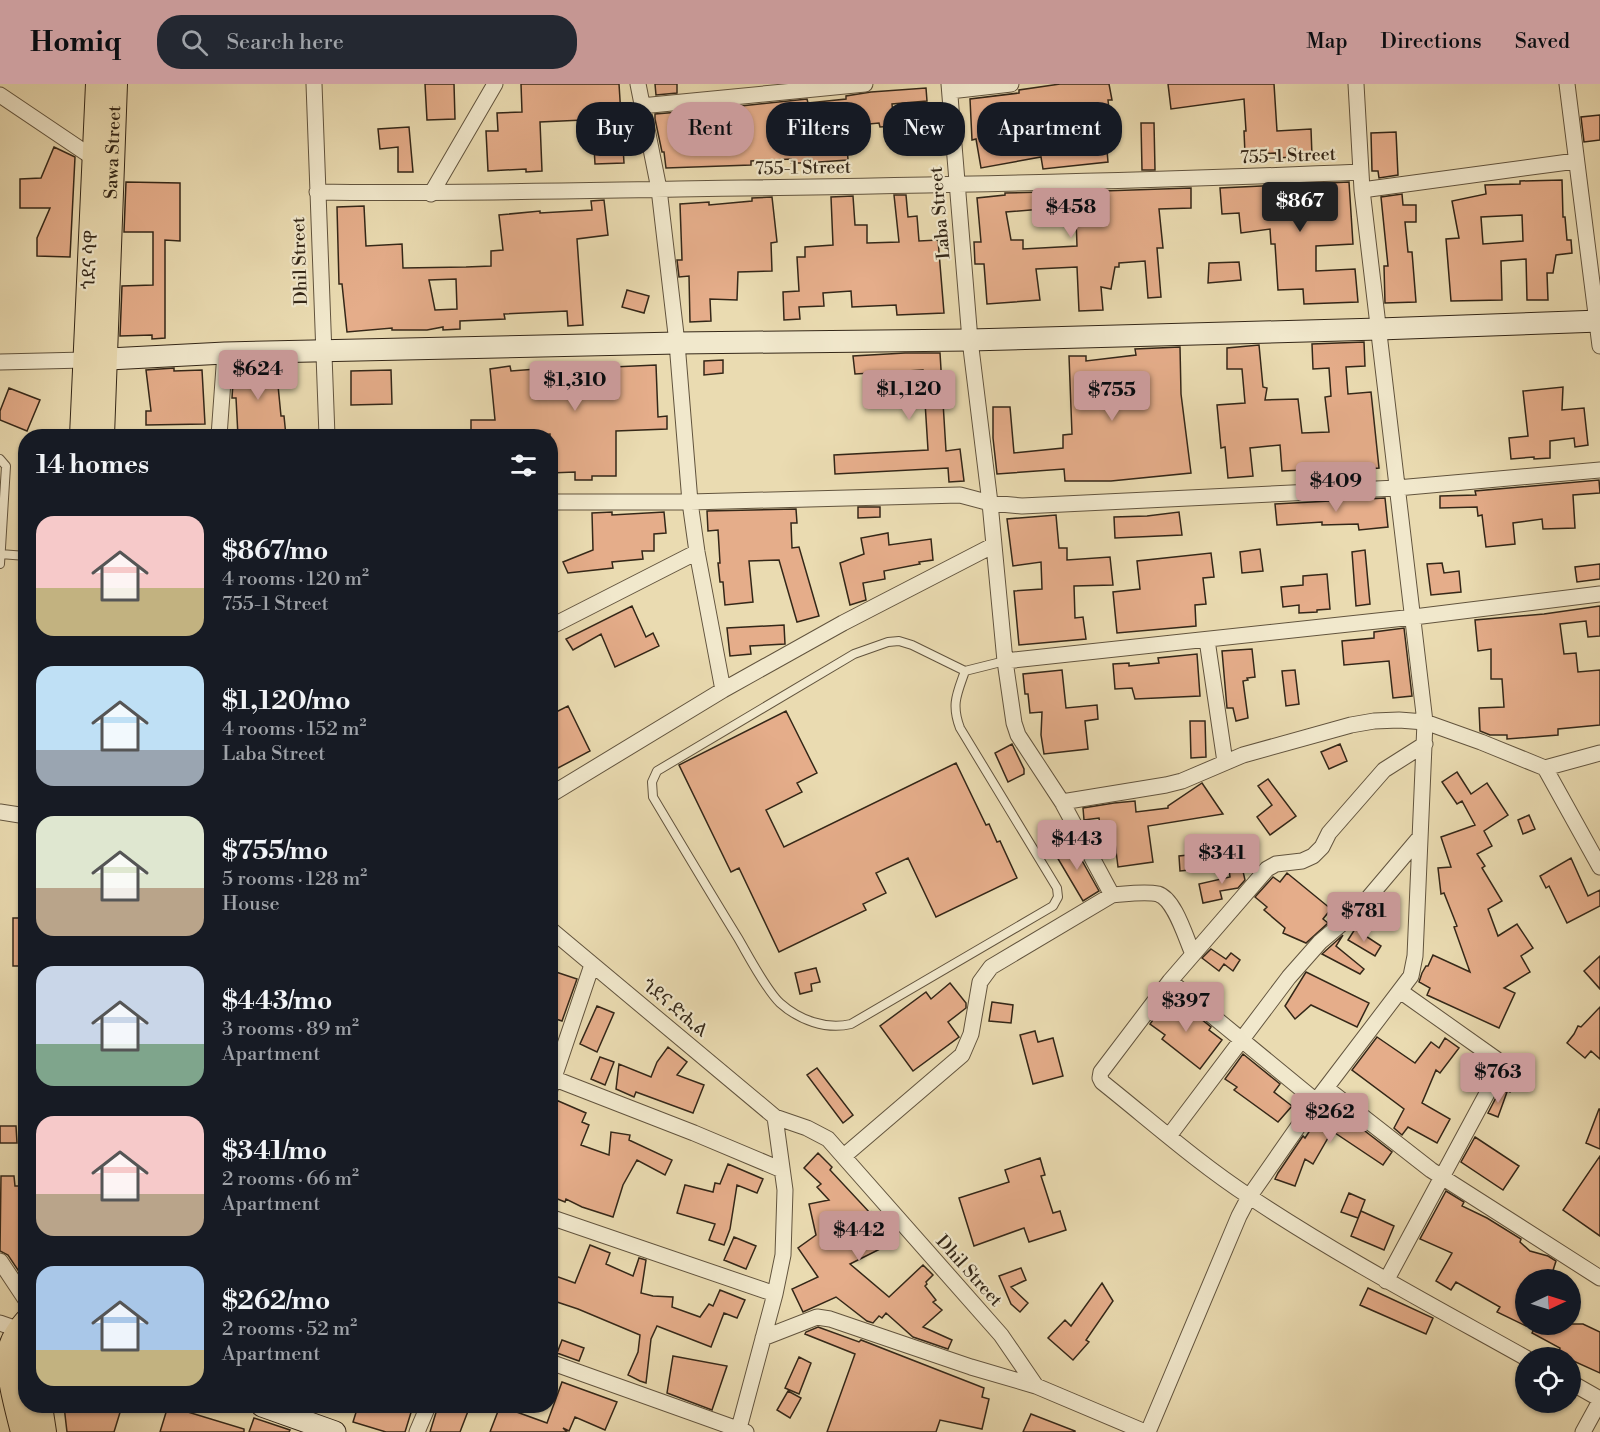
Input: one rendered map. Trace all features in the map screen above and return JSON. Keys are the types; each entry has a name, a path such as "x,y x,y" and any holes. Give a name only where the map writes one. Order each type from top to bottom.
{"main road":[{"path":"98,84 104,161"},
{"name":"Sawa Street","path":"101,429 95,359 104,161 115,84"},
{"path":"83,429 95,359"},
{"path":"18,1326 4,1366 23,1432"},
{"path":"41,1413 44,1432"}],"street":[{"name":"Dhil Street","path":"314,84 327,429"},
{"path":"431,194 495,84"},
{"path":"638,84 640,102"},
{"path":"655,105 866,84"},
{"path":"950,87 1011,84"},
{"path":"763,1338 817,1317 830,1319 971,1367 1036,1386 1147,1432 1234,1227 1250,1197 1316,1101 1411,976 1415,956 1425,722 1362,190 1356,84"},
{"path":"1568,84 1576,161 1599,321 1600,346"},
{"name":"Laba Street","path":"950,87 970,340 990,503 1005,662 1016,729 1062,802 1112,895"},
{"path":"0,95 104,161"},
{"path":"652,156 659,189 677,343 690,502 723,690"},
{"path":"1362,190 1576,161"},
{"name":"755-1 Street","path":"317,192 431,194 957,186 1361,172"},
{"path":"0,362 225,353 677,343 970,340 1599,321"},
{"path":"220,429 225,353"},
{"path":"558,502 690,502 960,495 990,503 1022,506 1398,488 1600,470"},
{"path":"558,790 723,690 843,622 994,545"},
{"path":"558,623 697,552"},
{"path":"1005,662 1600,594"},
{"path":"1207,640 1225,762"},
{"path":"1062,802 1166,785 1182,781 1225,762 1351,725 1399,720 1425,722 1545,768 1600,753"},
{"path":"1425,744 1384,770 1329,833 1322,847 1313,856 1302,861 1276,864 1267,869 1170,981 1101,1072 1100,1078 1169,1136 1250,1197 1386,1281 1515,1352"},
{"path":"1545,768 1600,867"},
{"path":"0,812 18,815"},
{"path":"1169,1136 1289,977 1320,942 1359,909 1420,837"},
{"path":"844,1156 962,1055 971,1034 980,982 991,967 1112,895 1153,894 1166,898 1174,910 1193,954"},
{"name":"ጎደና ድሒል","path":"558,936 776,1117"},
{"path":"558,1064 592,965"},
{"path":"1170,981 1316,1101"},
{"path":"1386,1281 1499,1071 1496,1059 1400,991"},
{"path":"558,1083 782,1170"},
{"path":"1326,1088 1384,1135 1443,1178 1600,1278"},
{"path":"558,1365 741,1431 783,1255 784,1190 776,1117"},
{"name":"Dhil Street","path":"776,1117 814,1131 828,1139 1001,1335 1036,1386"},
{"path":"558,1220 775,1294"},
{"path":"0,1262 18,1288"},
{"path":"1581,1389 1600,1400 1583,1432"},
{"path":"282,1413 335,1432"},
{"path":"417,1432 425,1413"}],"lane":[{"path":"0,459 6,466 0,564"},
{"path":"1,554 18,555"},
{"path":"965,670 954,703 955,716 960,728 1057,888 1058,897 1053,906 851,1024 840,1027 824,1026 800,1017 779,1002 653,797 652,782 657,771 854,654 873,646 900,641 965,670 1005,662"}],"building":[{"path":"425,84 454,84 455,119 427,120"},
{"path":"521,84 619,84 620,102 576,102 576,120 540,122 542,171 526,172 526,169 488,171 486,131 498,131 497,113 522,112"},
{"path":"655,84 677,84 677,93 656,95"},
{"path":"1060,84 1109,84 1112,100 1108,100 1108,102 977,102 977,145 976,139 972,140 970,99 1019,93 1019,90"},
{"path":"1168,84 1274,84 1277,131 1311,129 1312,156 1276,158 1276,153 1245,154 1244,99 1171,109"},
{"path":"926,88 927,101 883,102 883,127 880,127 879,123 871,124 871,102 818,102 846,99 846,96"},
{"path":"807,99 808,102 779,102"},
{"path":"766,103 766,156 848,156 848,160 791,163 791,159 751,161 751,165 666,168 655,114 667,113 667,156 754,156 754,105"},
{"path":"1600,115 1600,140 1584,142 1581,117"},
{"path":"1141,123 1154,123 1155,170 1142,170"},
{"path":"409,127 413,172 398,172 398,147 380,149 378,129"},
{"path":"1396,132 1398,175 1379,178 1378,171 1372,171 1371,133"},
{"path":"54,147 75,157 70,257 37,256 37,238 50,208 20,208 20,179 41,178"},
{"path":"595,156 624,156 624,163 595,164"},
{"path":"979,156 1108,156 1108,162 1043,169 1041,157 981,168"},
{"path":"1562,180 1563,217 1565,217 1567,240 1571,240 1572,253 1556,255 1553,273 1547,273 1548,300 1527,300 1526,259 1501,261 1502,300 1451,301 1446,239 1459,238 1452,201 1486,194 1485,185 1520,184 1520,181","holes":["1522,215 1523,241 1483,244 1481,217"]},
{"path":"126,182 180,183 180,241 165,240 165,338 152,339 152,335 120,336 122,286 153,285 153,232 124,232"},
{"path":"1349,182 1353,244 1316,246 1316,271 1355,269 1358,302 1304,304 1303,289 1278,290 1275,244 1271,244 1270,229 1241,233 1239,213 1222,214 1220,188"},
{"path":"1191,188 1191,208 1159,209 1163,248 1157,248 1161,297 1148,298 1145,261 1119,263 1119,267 1115,267 1111,289 1101,287 1103,310 1079,311 1077,267 1036,269 1040,300 987,304 984,264 975,264 974,242 981,242 977,198 1005,195 1005,193 1044,192 1044,195","holes":["1054,208 1055,221 1076,218 1077,246 1023,249 1023,240 1011,240 1006,212"]},
{"path":"1402,194 1403,205 1416,205 1416,222 1405,222 1408,252 1412,252 1416,302 1385,303 1384,266 1388,266 1381,197"},
{"path":"894,195 906,195 908,217 917,216 919,241 938,240 944,313 897,315 896,305 852,307 851,291 823,293 824,306 799,307 800,319 784,320 783,292 799,291 797,257 805,257 805,247 833,245 831,197 853,196 855,225 867,225 867,243 899,242"},
{"path":"772,197 777,242 771,243 772,271 738,272 737,300 710,299 711,321 690,322 689,276 679,277 677,260 682,260 680,204 709,202 709,205"},
{"path":"604,200 608,235 577,239 583,325 568,326 567,311 504,314 505,319 460,321 460,329 443,330 443,327 427,330 392,330 392,328 347,332 342,284 339,284 337,207 364,206 366,246 402,244 403,268 466,267 491,266 491,251 503,250 499,215 592,210 591,201","holes":["456,279 457,309 435,310 429,280"]},
{"path":"1239,262 1241,280 1208,283 1209,263"},
{"path":"627,290 649,296 644,313 622,307"},
{"path":"1364,342 1365,366 1346,367 1348,394 1371,392 1379,468 1347,471 1347,468 1282,471 1280,445 1250,448 1253,476 1228,478 1225,447 1221,448 1217,405 1245,403 1242,369 1227,369 1227,348 1259,345 1263,387 1267,388 1265,400 1298,399 1302,433 1329,432 1325,397 1331,396 1329,368 1313,369 1312,344"},
{"path":"1180,347 1181,394 1191,473 1111,481 1065,481 1064,469 997,474 993,438 993,407 1010,407 1014,453 1063,448 1063,435 1072,434 1069,356 1086,356 1086,361 1136,355 1135,349"},
{"path":"940,353 946,451 960,449 964,481 949,482 948,468 835,474 834,455 928,450 923,370 855,374 853,356"},
{"path":"723,360 723,373 704,375 704,361"},
{"path":"613,364 613,367 656,365 658,417 667,416 667,429 616,431 616,476 592,476 592,480 575,480 575,472 558,473 558,429 471,429 471,420 495,420 490,369 510,366 511,371 563,367 563,365"},
{"path":"276,365 281,416 284,416 285,429 238,429 236,398 232,398 234,366"},
{"path":"174,368 174,371 202,370 205,424 146,425 146,411 151,411 146,370"},
{"path":"391,370 392,404 351,405 351,371"},
{"path":"1563,387 1562,410 1584,408 1588,445 1575,447 1574,438 1550,441 1550,458 1511,459 1509,438 1528,436 1523,391"},
{"path":"9,388 40,400 28,429 0,420 0,411"},
{"path":"1599,480 1600,493 1573,495 1575,528 1543,529 1542,519 1513,523 1515,544 1486,547 1482,515 1478,516 1477,507 1440,508 1440,496 1476,495 1475,491"},
{"path":"1385,498 1388,527 1359,530 1358,524 1322,525 1322,522 1277,525 1275,504"},
{"path":"858,507 880,507 880,517 858,518"},
{"path":"796,509 797,523 791,523 792,548 799,547 819,616 797,622 779,560 749,561 753,602 725,605 723,582 720,582 718,563 720,563 718,530 708,531 707,511"},
{"path":"612,512 612,515 664,512 666,533 654,534 654,551 642,551 643,559 612,562 613,568 568,573 563,562 593,550 592,513"},
{"path":"1179,512 1182,535 1115,538 1114,517"},
{"path":"1056,515 1059,548 1067,548 1067,560 1110,557 1113,585 1074,586 1075,618 1083,617 1086,639 1019,645 1014,591 1042,589 1041,562 1013,566 1007,519"},
{"path":"888,533 889,545 931,539 933,560 884,571 885,579 863,583 866,600 850,605 840,563 864,554 861,538"},
{"path":"1260,549 1263,571 1242,573 1240,552"},
{"path":"1365,550 1370,604 1356,606 1352,552"},
{"path":"1211,553 1214,577 1203,578 1206,604 1195,605 1196,626 1117,633 1113,592 1140,589 1137,561"},
{"path":"1442,563 1444,573 1459,571 1461,592 1431,595 1427,564"},
{"path":"1600,564 1600,579 1577,582 1575,567"},
{"path":"1327,574 1330,609 1299,613 1299,605 1283,607 1281,587 1303,585 1303,576"},
{"path":"632,606 646,637 653,633 659,646 615,667 601,634 573,650 566,639"},
{"path":"1600,606 1600,636 1588,637 1586,621 1560,624 1564,654 1576,653 1578,672 1600,670 1600,725 1558,729 1558,735 1507,739 1507,735 1490,735 1480,731 1479,708 1504,707 1502,679 1491,679 1491,649 1478,651 1475,620"},
{"path":"784,625 785,644 750,646 751,654 730,656 727,628"},
{"path":"1404,628 1412,696 1393,698 1389,661 1344,665 1342,641 1374,638 1374,632"},
{"path":"1252,649 1255,677 1243,681 1248,718 1236,721 1233,708 1227,708 1222,651"},
{"path":"1197,654 1200,696 1135,699 1132,688 1115,689 1113,664 1129,663 1129,666 1159,663 1158,658"},
{"path":"1062,670 1066,708 1097,705 1098,719 1085,721 1088,749 1044,754 1041,735 1042,712 1030,713 1023,674"},
{"path":"1295,670 1299,704 1286,706 1282,671"},
{"path":"568,706 590,751 558,768 558,711"},
{"path":"786,711 817,773 797,783 802,792 766,810 784,847 956,763 986,825 989,824 997,842 1000,841 1017,878 936,917 908,858 876,873 886,893 863,904 866,910 779,952 739,868 731,872 679,765"},
{"path":"1190,721 1205,721 1206,757 1191,758"},
{"path":"1012,744 1024,769 1024,774 1008,782 995,753"},
{"path":"1340,744 1347,761 1329,769 1321,752"},
{"path":"1457,772 1471,794 1487,783 1508,815 1484,831 1492,846 1477,854 1485,866 1482,868 1502,901 1488,909 1498,936 1517,924 1533,948 1521,956 1530,972 1504,988 1515,993 1499,1028 1427,995 1430,988 1419,982 1433,955 1470,972 1454,927 1457,926 1444,893 1441,894 1438,868 1451,867 1441,837 1475,825 1462,801 1457,804 1442,782"},
{"path":"1268,779 1296,816 1270,835 1257,817 1272,805 1258,786"},
{"path":"1202,783 1223,814 1148,826 1153,862 1118,867 1115,843 1103,845 1099,818 1084,820 1083,808 1114,803 1135,801 1136,812 1168,808"},
{"path":"1529,815 1535,829 1523,834 1518,820"},
{"path":"1071,841 1099,891 1083,901 1054,852"},
{"path":"1198,854 1200,869 1180,871 1179,856"},
{"path":"1571,858 1588,896 1600,890 1600,906 1567,923 1549,886 1546,888 1540,876"},
{"path":"1242,867 1245,880 1238,888 1220,891 1222,899 1203,903 1199,884 1230,877 1229,869"},
{"path":"1287,873 1331,909 1323,919 1328,923 1306,943 1283,933 1285,928 1264,910 1267,907 1255,897 1273,877 1280,882"},
{"path":"13,918 18,918 18,966 13,966"},
{"path":"1355,929 1381,946 1375,956 1348,940"},
{"path":"1343,935 1336,946 1364,969 1360,974 1322,954"},
{"path":"1211,949 1226,959 1231,953 1240,960 1233,971 1224,964 1219,971 1202,958"},
{"path":"1600,956 1600,989 1584,971"},
{"path":"816,968 820,982 811,984 812,991 800,994 795,973"},
{"path":"1306,972 1369,1003 1357,1027 1311,1005 1295,1019 1285,1006"},
{"path":"558,973 577,979 562,1021 558,1020"},
{"path":"950,983 966,1003 966,1008 948,1022 959,1037 913,1071 880,1026 926,992 931,999"},
{"path":"1168,1000 1183,1011 1186,1007 1211,1027 1209,1030 1222,1040 1200,1069 1162,1039 1165,1035 1150,1024"},
{"path":"992,1002 1013,1005 1011,1023 989,1021"},
{"path":"597,1006 614,1013 597,1052 580,1044"},
{"path":"1600,1007 1600,1059 1591,1051 1585,1058 1567,1043 1578,1026 1581,1027"},
{"path":"1035,1031 1038,1042 1053,1038 1063,1076 1033,1084 1020,1035"},
{"path":"1377,1037 1415,1063 1431,1042 1439,1048 1445,1038 1459,1048 1440,1073 1436,1070 1422,1103 1450,1119 1437,1143 1408,1127 1402,1135 1394,1128 1404,1109 1352,1070"},
{"path":"668,1047 687,1062 677,1075 704,1085 693,1113 636,1092 634,1097 616,1089 619,1064 651,1077 657,1062"},
{"path":"1243,1054 1280,1084 1274,1092 1292,1106 1278,1122 1234,1090 1237,1087 1225,1079"},
{"path":"600,1057 614,1062 605,1085 591,1079"},
{"path":"1507,1064 1520,1069 1510,1092 1501,1088 1508,1075"},
{"path":"817,1068 853,1115 843,1123 807,1075"},
{"path":"1500,1090 1507,1092 1498,1117 1488,1113"},
{"path":"558,1101 586,1113 582,1122 589,1125 581,1145 609,1155 611,1132 630,1135 629,1140 672,1160 665,1175 637,1160 623,1185 613,1217 566,1199 565,1202 558,1199"},
{"path":"1324,1109 1335,1117 1339,1111 1392,1152 1383,1165 1332,1131 1313,1164 1305,1159 1295,1186 1275,1179 1303,1136 1305,1138"},
{"path":"1600,1109 1600,1149 1586,1143"},
{"path":"0,1126 16,1126 17,1143 0,1143"},
{"path":"1475,1137 1519,1166 1503,1190 1461,1162"},
{"path":"818,1153 832,1167 830,1170 871,1214 872,1212 896,1241 850,1264 889,1297 923,1265 933,1275 925,1286 936,1300 933,1302 942,1310 923,1327 952,1340 948,1349 913,1337 886,1313 882,1318 879,1316 873,1323 867,1321 836,1297 803,1312 792,1289 818,1277 798,1248 816,1235 809,1204 829,1200 817,1187 821,1184 804,1168"},
{"path":"1600,1156 1600,1236 1563,1210"},
{"path":"1040,1158 1045,1175 1041,1176 1053,1213 1060,1211 1066,1230 1029,1242 1024,1228 974,1246 959,1198 1009,1182 1005,1170"},
{"path":"728,1164 763,1179 757,1193 737,1185 730,1229 724,1245 709,1240 715,1224 677,1213 685,1185 713,1192 715,1183 720,1184"},
{"path":"1,1176 14,1176 15,1186 18,1186 18,1270 8,1255 0,1251"},
{"path":"1446,1191 1464,1202 1462,1206 1521,1239 1520,1242 1530,1251 1556,1261 1553,1269 1515,1269 1515,1321 1497,1312 1500,1307 1456,1282 1451,1290 1436,1281 1452,1253 1420,1239"},
{"path":"1349,1193 1365,1200 1358,1218 1341,1212"},
{"path":"1361,1211 1394,1226 1384,1250 1351,1236"},
{"path":"734,1237 756,1246 746,1269 724,1260"},
{"path":"590,1245 610,1253 606,1264 633,1276 639,1258 646,1260 641,1293 673,1297 672,1307 700,1317 709,1304 713,1306 720,1290 745,1300 737,1318 724,1313 711,1347 657,1326 651,1339 646,1383 628,1375 638,1352 640,1335 558,1302 558,1277 575,1283"},
{"path":"1021,1268 1026,1280 1011,1287 1028,1303 1020,1312 1011,1304 999,1276"},
{"path":"1102,1283 1113,1301 1086,1340 1089,1342 1073,1360 1048,1338 1065,1320 1071,1326"},
{"path":"1368,1288 1433,1318 1426,1334 1360,1305"},
{"path":"1581,1324 1600,1332 1600,1373 1581,1364 1581,1347 1558,1347 1536,1335 1581,1335"},
{"path":"818,1327 859,1342 861,1340 984,1388 982,1397 989,1399 982,1429 940,1420 936,1432 827,1432 855,1354 805,1334"},
{"path":"562,1340 584,1348 579,1361 558,1353"},
{"path":"673,1356 727,1366 712,1410 667,1393"},
{"path":"799,1357 811,1363 799,1394 785,1388"},
{"path":"562,1382 617,1402 605,1430 575,1417 569,1431 563,1428 567,1432 490,1432 497,1413 519,1413 547,1423 551,1413 558,1413 558,1393"},
{"path":"788,1391 801,1398 790,1418 777,1410"},
{"path":"65,1413 120,1413 114,1432 67,1432"},
{"path":"166,1413 191,1413 244,1429 244,1432 160,1432"},
{"path":"356,1413 411,1413 405,1432 386,1432 353,1422"},
{"path":"436,1413 467,1413 460,1432 430,1432"},
{"path":"1031,1414 1075,1431 1075,1432 1023,1432"},
{"path":"254,1418 290,1430 289,1432 249,1432"}]}
